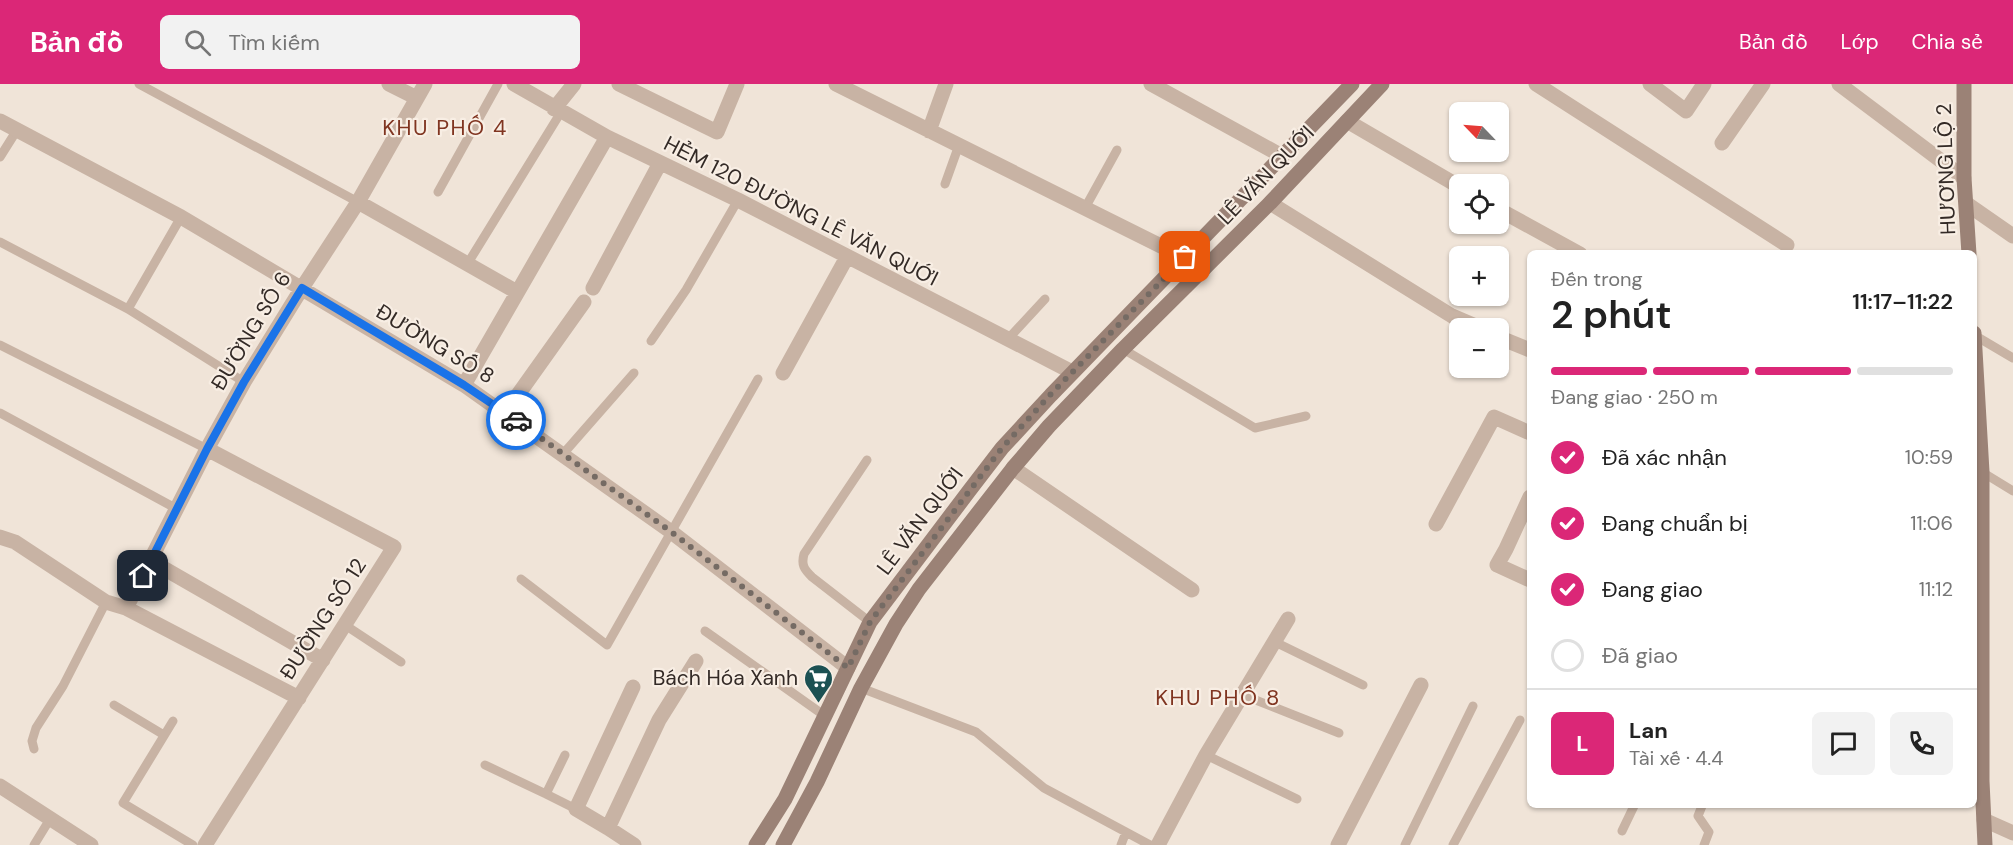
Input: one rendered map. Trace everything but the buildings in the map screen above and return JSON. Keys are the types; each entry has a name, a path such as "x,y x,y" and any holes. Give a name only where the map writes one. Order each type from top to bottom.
{"main road":[{"name":"LÊ VĂN QUỚI","path":"756,845 785,800 870,622 1002,448 1072,372 1352,84"},
{"name":"LÊ VĂN QUỚI","path":"783,845 817,782 861,688 896,624 919,589 1013,468 1049,426 1270,203 1382,84"},
{"name":"HƯƠNG LỘ 2","path":"1964,84 1964,178 1970,250"},
{"path":"1977,394 1982,472 1978,503 1978,791 1984,820 1985,845"}],"street":[{"path":"389,84 417,98"},
{"name":"ĐƯỜNG SỐ 6","path":"126,608 244,382 358,202 425,84"},
{"name":"HẺM 120 ĐƯỜNG LÊ VĂN QUỚI","path":"513,84 607,137 738,200 1072,372"},
{"path":"558,111 574,84"},
{"path":"619,84 717,132 737,84"},
{"path":"929,131 946,84"},
{"path":"1150,84 1282,156"},
{"path":"1536,84 1787,245"},
{"path":"1650,84 1686,111 1704,84"},
{"path":"1722,143 1763,84"},
{"path":"1839,84 1964,178"},
{"path":"839,85 1205,268"},
{"name":"ĐƯỜNG SỐ 8","path":"0,121 181,217 506,412 670,531 848,668"},
{"path":"1347,121 1449,181"},
{"path":"464,385 607,137"},
{"path":"593,288 660,163"},
{"path":"358,202 517,292"},
{"path":"1270,203 1457,318"},
{"path":"1967,204 2013,236"},
{"path":"1509,215 1573,250"},
{"path":"783,373 847,257"},
{"path":"506,412 584,302"},
{"path":"1509,341 1527,349"},
{"path":"1436,524 1494,417 1527,433"},
{"name":"ĐƯỜNG SỐ 12","path":"0,537 15,542 106,602 126,608 299,698 394,547 207,449"},
{"path":"1013,468 1192,590"},
{"path":"1527,504 1497,565 1527,579"},
{"path":"151,561 323,660"},
{"path":"1158,845 1206,755 1288,619"},
{"path":"608,828 659,720 696,660"},
{"path":"1338,845 1421,685"},
{"path":"633,687 576,809 634,845"},
{"path":"205,845 299,698"},
{"path":"0,787 91,845"},
{"path":"1984,820 2013,834"}],"lane":[{"path":"139,84 358,202"},
{"path":"438,192 498,84"},
{"path":"468,263 558,111"},
{"path":"0,157 17,130"},
{"path":"945,184 959,145"},
{"path":"1085,208 1117,150"},
{"path":"651,341 686,290 738,200"},
{"path":"128,309 181,217"},
{"path":"0,242 128,309 244,382"},
{"path":"1007,340 1046,299"},
{"path":"1977,336 2013,358"},
{"path":"0,345 207,449"},
{"path":"1124,349 1255,428 1306,416"},
{"path":"563,454 634,373"},
{"path":"521,579 607,645 758,379"},
{"path":"0,413 177,509"},
{"path":"867,460 802,560 805,570 812,577 870,622"},
{"path":"1982,472 2013,491"},
{"path":"34,749 32,741 36,728 63,686 106,602"},
{"path":"345,625 401,662"},
{"path":"705,631 825,716"},
{"path":"1275,642 1363,685"},
{"path":"861,688 976,732 1044,788 1150,845"},
{"path":"1243,695 1340,733"},
{"path":"114,705 164,735"},
{"path":"1405,845 1473,706"},
{"path":"1453,845 1520,720"},
{"path":"173,722 123,803 193,845"},
{"path":"546,794 565,755"},
{"path":"1206,755 1297,799"},
{"path":"485,765 576,809"},
{"path":"1622,831 1633,808"},
{"path":"1701,808 1698,816 1709,832 1704,845"},
{"path":"34,845 50,819"},
{"path":"1121,845 1126,832"}],"way so far":[{"path":"516,420 670,531 848,668 870,622 1002,448 1051,394 1185,257"}],"place":[{"name":"Bách Hóa Xanh","path":"819,704"}],"district":[{"name":"KHU PHỐ 4","path":"445,127"},
{"name":"KHU PHỐ 8","path":"1218,697"}],"route":[{"path":"143,576 207,449 244,382 302,288 464,385 516,420"}]}
